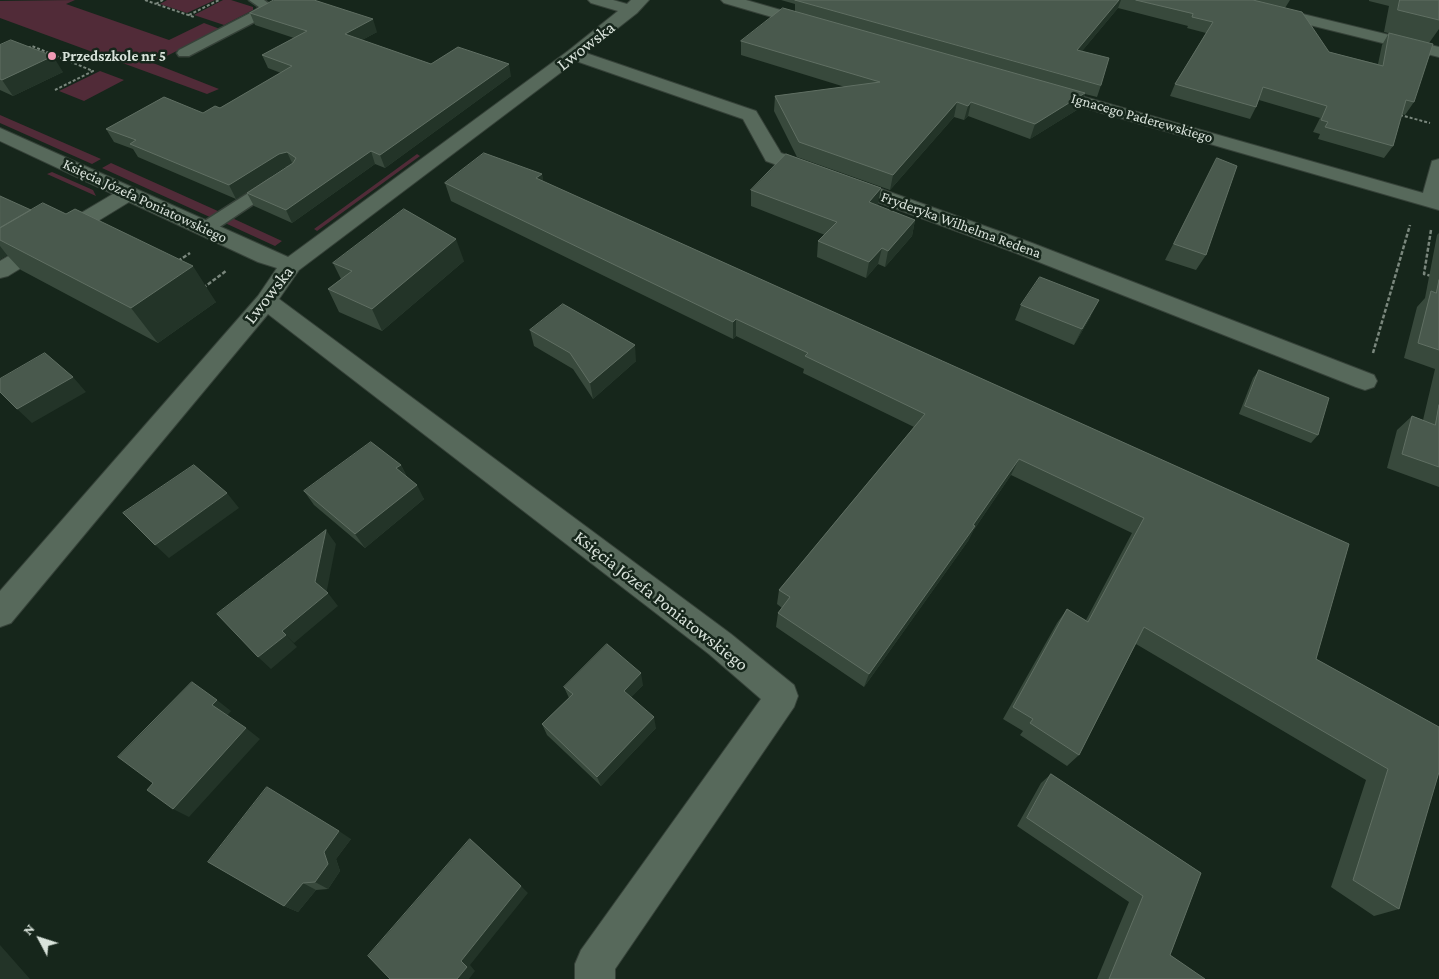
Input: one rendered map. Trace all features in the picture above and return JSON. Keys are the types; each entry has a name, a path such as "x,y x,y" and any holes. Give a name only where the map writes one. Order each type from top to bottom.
{"street":[{"path":"596,0 636,5"},
{"path":"729,0 834,30"},
{"path":"1226,0 1439,52"},
{"name":"Lwowska","path":"0,613 266,301 291,265 574,55 636,5"},
{"name":"Fryderyka Wilhelma Redena","path":"574,55 750,115 773,157 1024,248 1365,381"},
{"name":"Ignacego Paderewskiego","path":"1034,87 1435,202"},
{"name":"Księcia Józefa Poniatowskiego","path":"0,134 266,257 291,265"},
{"path":"1435,202 1439,165"},
{"path":"0,270 130,193"},
{"name":"Księcia Józefa Poniatowskiego","path":"266,301 720,644 782,696 595,964 595,979"}],"lane":[{"path":"184,53 265,9 263,3 255,0"},
{"path":"206,228 292,172"}],"path":[{"path":"145,0 229,29"},
{"path":"156,4 163,0"},
{"path":"189,15 219,0"},
{"path":"24,50 32,46 93,72 56,90"},
{"path":"1400,115 1430,123"},
{"path":"1365,381 1410,224"},
{"path":"1431,230 1424,274 1439,278"},
{"path":"170,267 195,250"},
{"path":"200,290 213,280"},
{"path":"201,282 207,285"}],"shaded area":[{"path":"75,0 66,4 169,40 204,23 220,29 153,63 219,89 207,94 0,18 0,1"},
{"path":"167,0 215,0 187,13 160,4"},
{"path":"223,0 231,0 253,7 253,10 224,25 194,15"},
{"path":"100,71 124,80 84,101 59,91"},
{"path":"0,115 101,159 92,164 0,123"},
{"path":"417,154 420,156 317,231 314,229"},
{"path":"111,163 220,212 212,218 102,168"},
{"path":"52,172 93,190 96,196 47,174"},
{"path":"232,218 282,241 275,246 225,223"}],"building":[{"path":"274,0 314,0 373,19 345,34 431,64 458,47 509,64 380,155 371,151 286,210 247,193 293,163 296,158 287,152 279,154 229,185 130,144 136,140 106,129 164,97 203,113 215,106 220,108 292,66 262,55 307,31 250,13"},
{"path":"795,0 1119,0 1077,50 1109,58 1101,85"},
{"path":"1136,0 1253,0 1302,12 1329,52 1383,66 1389,33 1433,44 1414,102 1406,100 1393,146 1325,127 1328,122 1321,120 1327,106 1263,87 1256,107 1175,84 1213,22 1192,17 1193,14"},
{"path":"1400,0 1439,0 1439,20 1398,10"},
{"path":"783,8 1085,93 1035,124 971,102 968,106 957,102 893,175 799,142 775,96 880,82 741,41"},
{"path":"11,40 53,56 2,80 0,79 0,45"},
{"path":"484,153 542,174 536,178 1349,544 1316,659 1439,727 1439,772 1399,909 1353,880 1388,769 1144,627 1079,755 1030,723 1033,719 1013,707 1067,609 1088,622 1144,518 1019,459 973,525 975,526 869,674 778,613 790,597 779,590 925,414 805,356 808,353 736,319 733,322 445,183"},
{"path":"786,154 881,188 869,202 915,220 888,251 882,248 869,262 818,241 837,222 751,190"},
{"path":"1217,158 1237,166 1206,255 1174,244"},
{"path":"0,196 31,210 0,228"},
{"path":"43,203 66,214 75,209 193,266 131,308 0,240 0,228"},
{"path":"404,209 456,239 372,309 328,289 352,271 333,263"},
{"path":"1040,277 1099,300 1082,329 1021,305"},
{"path":"1439,280 1439,350 1418,343 1431,291 1436,293"},
{"path":"563,304 635,345 590,383 570,353 530,330"},
{"path":"45,353 73,377 17,409 0,392 0,379"},
{"path":"1259,370 1329,398 1318,435 1245,406"},
{"path":"1439,405 1439,467 1402,454 1412,416 1435,425"},
{"path":"371,442 401,465 396,468 417,485 355,534 304,491"},
{"path":"194,465 227,493 155,545 123,513"},
{"path":"326,530 315,582 328,593 282,631 286,635 258,657 217,614"},
{"path":"607,644 641,673 624,691 654,717 597,777 542,724 573,694 564,687"},
{"path":"192,682 217,700 212,705 246,728 173,809 147,790 153,783 118,757"},
{"path":"1051,774 1201,873 1170,955 1205,979 1109,979 1143,896 1027,818"},
{"path":"267,787 339,831 324,852 328,864 315,882 303,883 284,906 208,862"},
{"path":"470,839 521,886 461,961 467,967 457,979 390,979 368,956"}],"place":[{"name":"Przedszkole nr 5","path":"52,56"}]}
